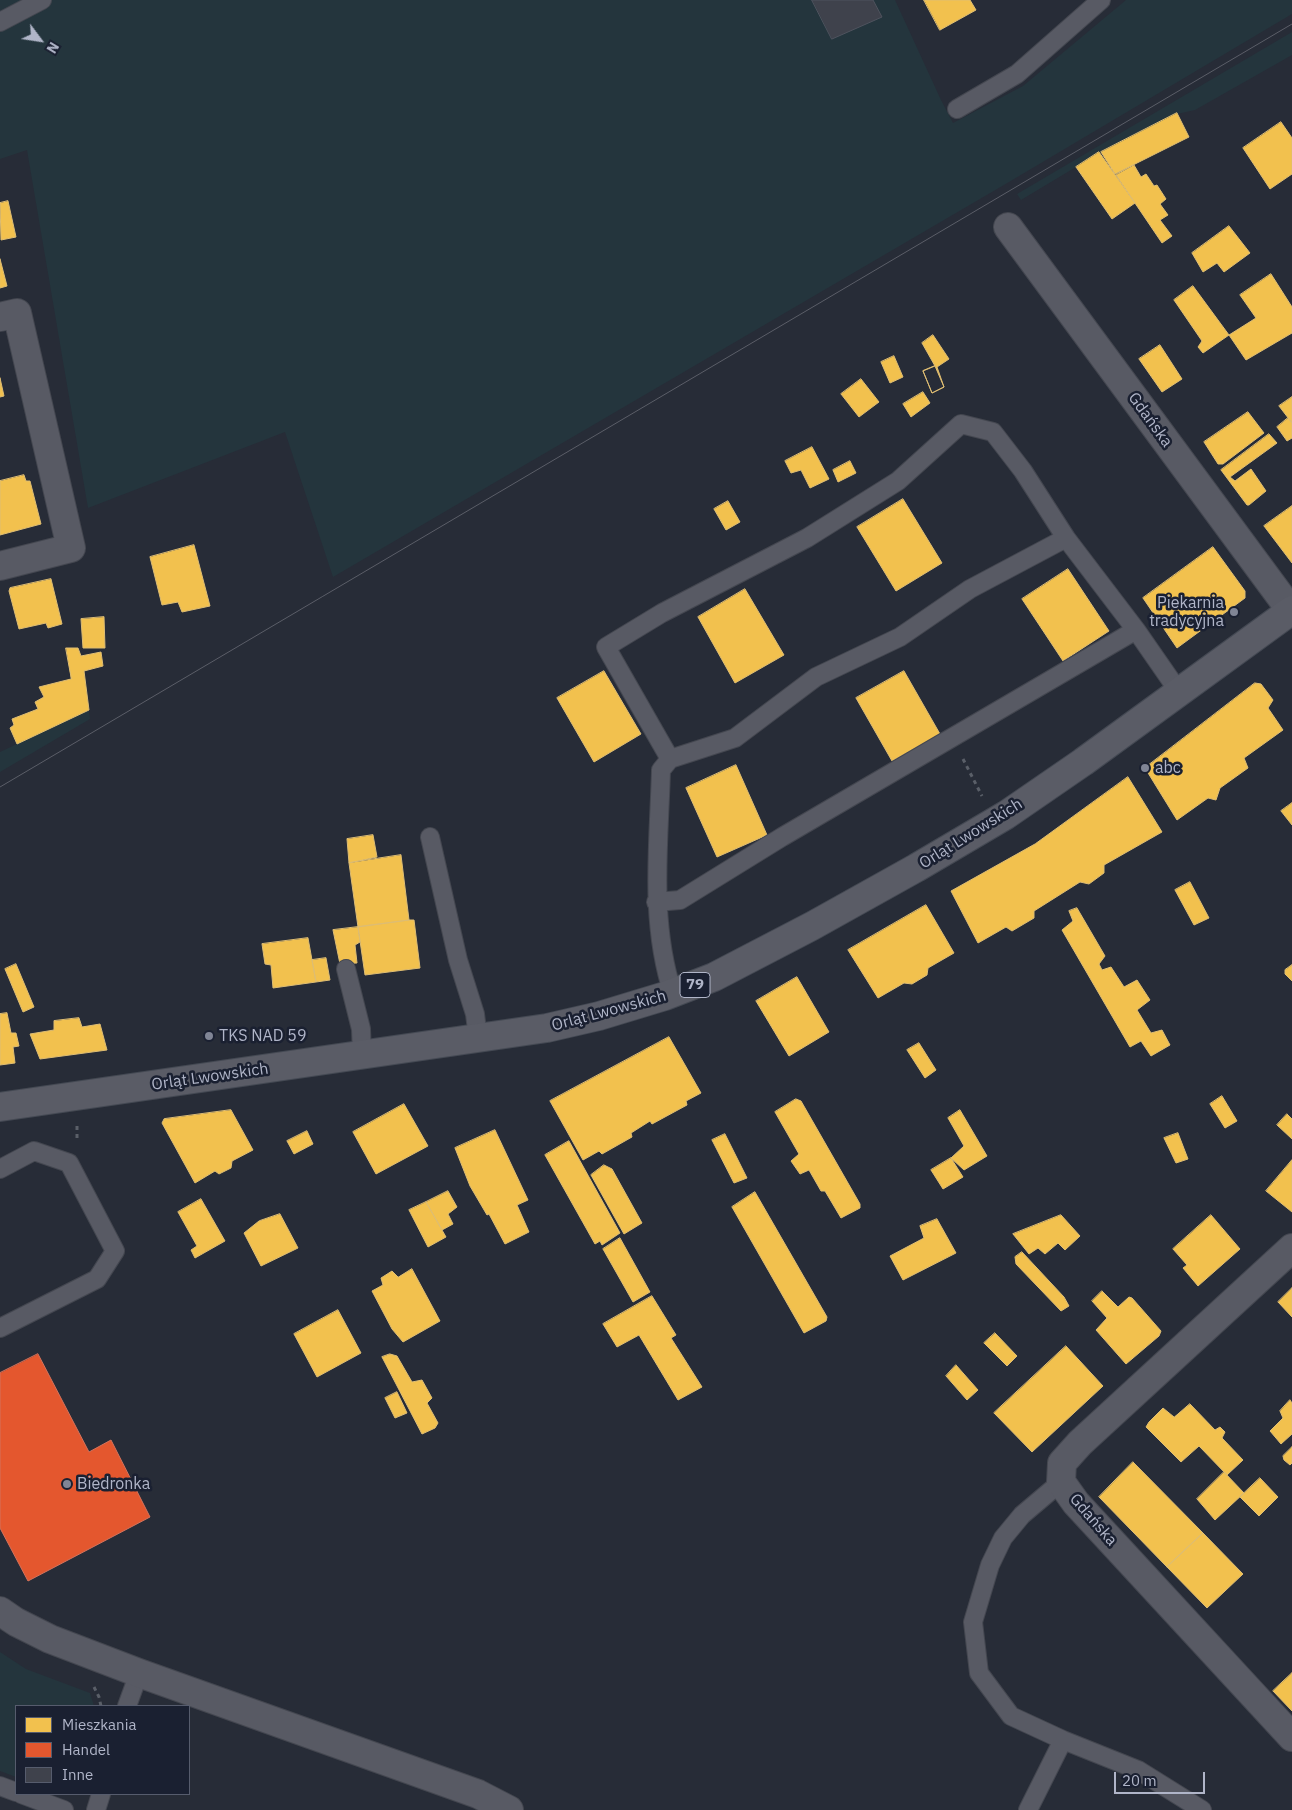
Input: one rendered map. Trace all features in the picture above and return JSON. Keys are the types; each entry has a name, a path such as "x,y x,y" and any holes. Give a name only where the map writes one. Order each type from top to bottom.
{"main road":[{"name":"Orląt Lwowskich","path":"0,1107 547,1028 590,1018 672,994 722,973 812,926 1006,815 1113,741 1292,611"}],"street":[{"name":"Gdańska","path":"1008,227 1292,611"},
{"path":"0,566 71,548 9,315"},
{"name":"Gdańska","path":"1292,1248 1080,1443 1062,1464 1061,1482 1076,1503 1292,1737"},
{"path":"0,1611 16,1622 50,1639 139,1673 478,1794 509,1810"}],"lane":[{"path":"0,22 42,0"},
{"path":"957,109 1017,74 1101,0"},
{"path":"670,759 606,647 662,613 807,538 898,481 961,424 992,432 1023,470 1066,538 1136,630 1179,692"},
{"path":"672,994 665,972 656,902 661,770 670,759 735,738 816,677 900,637 970,588 1066,538"},
{"path":"656,902 680,900 782,837 1136,630"},
{"path":"430,837 458,960 475,1014 478,1038"},
{"path":"346,968 361,1030 362,1054"},
{"path":"0,1169 34,1151 69,1163 115,1252 97,1279 0,1328"},
{"path":"1061,1482 1022,1515 1003,1538 990,1565 974,1622 979,1672 1011,1716 1063,1740 1138,1770 1202,1810"},
{"path":"127,1705 139,1673"},
{"path":"1028,1810 1063,1740"},
{"path":"0,1786 15,1792"},
{"path":"24,1795 64,1810"},
{"path":"96,1810 101,1795"}],"path":[{"path":"952,737 983,799"}],"shaded area":[{"path":"0,0 895,0 953,123 1023,86 1126,0 1292,0 1292,14 1009,182 333,577 285,432 88,508 27,150 0,159"},
{"path":"1292,32 1292,55 1195,110 1177,114 1101,152 1021,200 1017,194"},
{"path":"89,710 90,719 0,772 0,752"},
{"path":"0,1652 26,1669 90,1693 94,1705 15,1705 15,1777 0,1771"}],"building: Mieszkania":[{"path":"924,0 970,0 976,10 940,30"},
{"path":"1177,113 1189,137 1115,174 1101,152"},
{"path":"1281,122 1292,138 1292,174 1270,189 1243,148"},
{"path":"1099,152 1135,203 1112,219 1076,167"},
{"path":"1134,165 1141,177 1146,174 1154,186 1157,185 1166,199 1160,204 1168,215 1160,220 1172,236 1162,243 1116,175"},
{"path":"8,201 16,237 1,240 0,203"},
{"path":"1229,226 1250,253 1224,272 1217,263 1203,272 1192,253"},
{"path":"0,259 7,286 0,288"},
{"path":"1271,274 1292,307 1292,333 1246,360 1229,335 1256,318 1240,295"},
{"path":"1193,286 1229,335 1203,353 1198,347 1202,341 1174,300"},
{"path":"933,335 949,359 937,367 944,387 932,393 923,371 935,366 922,343"},
{"path":"1160,345 1182,379 1162,392 1139,359"},
{"path":"894,356 903,377 890,383 881,362"},
{"path":"935,366 944,387 932,393 923,371"},
{"path":"0,378 4,396 0,397"},
{"path":"861,379 879,402 859,417 841,394"},
{"path":"923,392 930,403 911,417 903,404"},
{"path":"1292,397 1292,423 1279,406"},
{"path":"1248,412 1264,433 1223,464 1218,464 1204,442"},
{"path":"1288,418 1292,423 1292,438 1287,441 1277,427"},
{"path":"1269,434 1277,443 1230,477 1235,481 1251,469 1266,491 1247,505 1221,470"},
{"path":"812,447 829,479 810,488 801,470 791,473 785,461"},
{"path":"850,461 856,473 838,482 833,470"},
{"path":"24,475 26,481 30,481 41,524 0,535 0,481"},
{"path":"903,499 942,563 896,591 857,527"},
{"path":"728,501 740,522 726,530 714,509"},
{"path":"1292,506 1292,563 1264,526"},
{"path":"194,545 210,606 182,612 178,602 162,605 150,557"},
{"path":"1213,547 1245,591 1245,598 1177,648 1143,598"},
{"path":"1068,569 1109,631 1063,661 1022,599"},
{"path":"51,579 62,624 48,628 46,623 19,629 9,591 10,588"},
{"path":"745,589 784,655 735,683 698,617"},
{"path":"104,617 105,648 83,648 81,619"},
{"path":"66,648 78,648 81,656 101,652 103,666 84,671 89,710 17,744 10,728 14,725 12,719 38,709 35,702 44,697 39,687 71,679"},
{"path":"604,671 641,734 594,762 557,698"},
{"path":"904,671 940,734 892,761 856,698"},
{"path":"1255,683 1261,684 1273,700 1268,708 1283,730 1244,758 1248,768 1220,788 1216,800 1208,798 1177,820 1145,768"},
{"path":"736,765 767,835 717,857 686,788"},
{"path":"1128,777 1162,832 1104,865 1104,873 1089,884 1080,882 1034,911 1034,918 1012,931 1006,927 978,943 951,891 1035,844"},
{"path":"1292,803 1292,825 1281,811"},
{"path":"373,835 377,857 349,863 347,839"},
{"path":"401,855 409,920 358,927 349,863"},
{"path":"1190,882 1209,918 1194,925 1175,890"},
{"path":"926,905 954,953 928,968 927,975 912,984 904,983 878,998 848,950"},
{"path":"1077,908 1105,956 1099,964 1102,970 1111,967 1124,987 1137,980 1150,1000 1137,1010 1151,1033 1162,1030 1170,1045 1151,1056 1141,1041 1130,1047 1062,930 1073,921 1069,911"},
{"path":"414,920 420,968 365,975 358,927"},
{"path":"358,927 360,942 355,945 357,963 340,964 333,930"},
{"path":"308,938 316,982 273,988 271,965 265,964 262,944"},
{"path":"326,958 330,980 316,982 312,960"},
{"path":"16,964 34,1007 23,1012 5,969"},
{"path":"1292,965 1292,981 1285,974 1285,970"},
{"path":"797,977 829,1032 789,1056 756,1001"},
{"path":"7,1013 11,1033 16,1033 19,1046 13,1047 15,1063 0,1065 0,1014"},
{"path":"79,1018 82,1027 100,1024 107,1050 40,1059 30,1034 54,1030 54,1021"},
{"path":"669,1037 701,1093 686,1101 687,1105 652,1124 650,1121 631,1133 632,1137 602,1154 599,1151 583,1160 550,1101"},
{"path":"919,1043 936,1070 925,1078 907,1050"},
{"path":"1222,1096 1237,1121 1225,1128 1210,1104"},
{"path":"796,1099 801,1101 860,1204 860,1208 841,1218 825,1191 821,1191 809,1170 800,1174 791,1161 799,1154 775,1112"},
{"path":"404,1104 428,1146 376,1174 353,1132"},
{"path":"231,1110 253,1150 232,1161 231,1168 219,1174 215,1171 195,1183 162,1123 164,1119"},
{"path":"960,1110 987,1156 964,1170 951,1158 964,1146 948,1118"},
{"path":"1287,1114 1292,1119 1292,1139 1277,1125"},
{"path":"495,1130 528,1200 517,1205 529,1232 505,1244 489,1214 487,1215 470,1186 455,1148"},
{"path":"307,1131 313,1144 294,1154 287,1141"},
{"path":"1178,1133 1188,1159 1176,1163 1164,1138"},
{"path":"725,1134 747,1178 734,1183 712,1140"},
{"path":"569,1141 620,1233 602,1245 600,1241 595,1244 545,1155"},
{"path":"951,1158 963,1177 943,1189 931,1170"},
{"path":"1292,1160 1292,1212 1266,1191"},
{"path":"604,1165 612,1169 642,1223 624,1234 591,1175"},
{"path":"448,1191 457,1207 448,1214 453,1224 442,1230 426,1202"},
{"path":"755,1192 827,1317 826,1321 804,1333 732,1207"},
{"path":"201,1199 225,1241 195,1258 191,1250 197,1246 178,1212"},
{"path":"426,1202 446,1237 428,1247 409,1210"},
{"path":"280,1214 298,1248 261,1266 244,1233 259,1221"},
{"path":"1061,1215 1080,1236 1065,1250 1058,1243 1045,1254 1038,1248 1029,1254 1013,1234"},
{"path":"1211,1215 1240,1249 1198,1286 1183,1268 1187,1265 1173,1249"},
{"path":"937,1219 956,1253 903,1280 890,1256 924,1238 920,1226"},
{"path":"620,1238 650,1292 633,1302 603,1249"},
{"path":"1022,1252 1064,1297 1069,1306 1061,1311 1016,1264 1015,1257"},
{"path":"412,1269 440,1321 403,1342 392,1329 372,1291 383,1285 381,1278 392,1271 398,1277"},
{"path":"1292,1288 1292,1317 1278,1302"},
{"path":"1102,1291 1118,1307 1129,1297 1132,1298 1161,1331 1159,1336 1126,1364 1096,1330 1107,1318 1092,1301"},
{"path":"652,1296 676,1335 671,1338 702,1387 678,1400 639,1335 617,1347 603,1324"},
{"path":"338,1310 361,1353 317,1377 294,1334"},
{"path":"995,1333 1017,1356 1007,1366 984,1343"},
{"path":"1066,1346 1103,1386 1032,1452 994,1413"},
{"path":"390,1354 397,1356 412,1382 422,1380 432,1398 427,1403 438,1423 435,1428 422,1434 382,1357"},
{"path":"956,1365 978,1390 967,1400 946,1376"},
{"path":"397,1392 407,1413 395,1418 385,1398"},
{"path":"1290,1400 1292,1403 1292,1434 1281,1444 1270,1431 1283,1418 1280,1411"},
{"path":"1190,1404 1215,1430 1220,1427 1225,1432 1222,1438 1243,1460 1227,1475 1199,1446 1181,1462 1146,1427 1163,1408 1174,1417"},
{"path":"1292,1447 1292,1463 1290,1465 1284,1460 1283,1456"},
{"path":"1133,1462 1203,1533 1167,1567 1099,1497"},
{"path":"1224,1472 1244,1493 1215,1520 1197,1499"},
{"path":"1260,1478 1278,1497 1259,1516 1240,1497"},
{"path":"1203,1533 1243,1574 1207,1608 1167,1567"},
{"path":"1292,1673 1292,1711 1273,1691"}],"building: Handel":[{"name":"Biedronka","path":"38,1354 89,1452 111,1440 150,1517 28,1581 0,1528 0,1373"}],"building: Inne":[{"path":"812,0 873,0 882,17 832,39"}],"tram line":[{"path":"0,787 1292,24"}],"place":[{"name":"Piekarnia tradycyjna","path":"1234,612"},
{"name":"abc","path":"1145,768"},
{"name":"TKS NAD 59","path":"209,1036"},
{"name":"Biedronka","path":"67,1484"}]}
